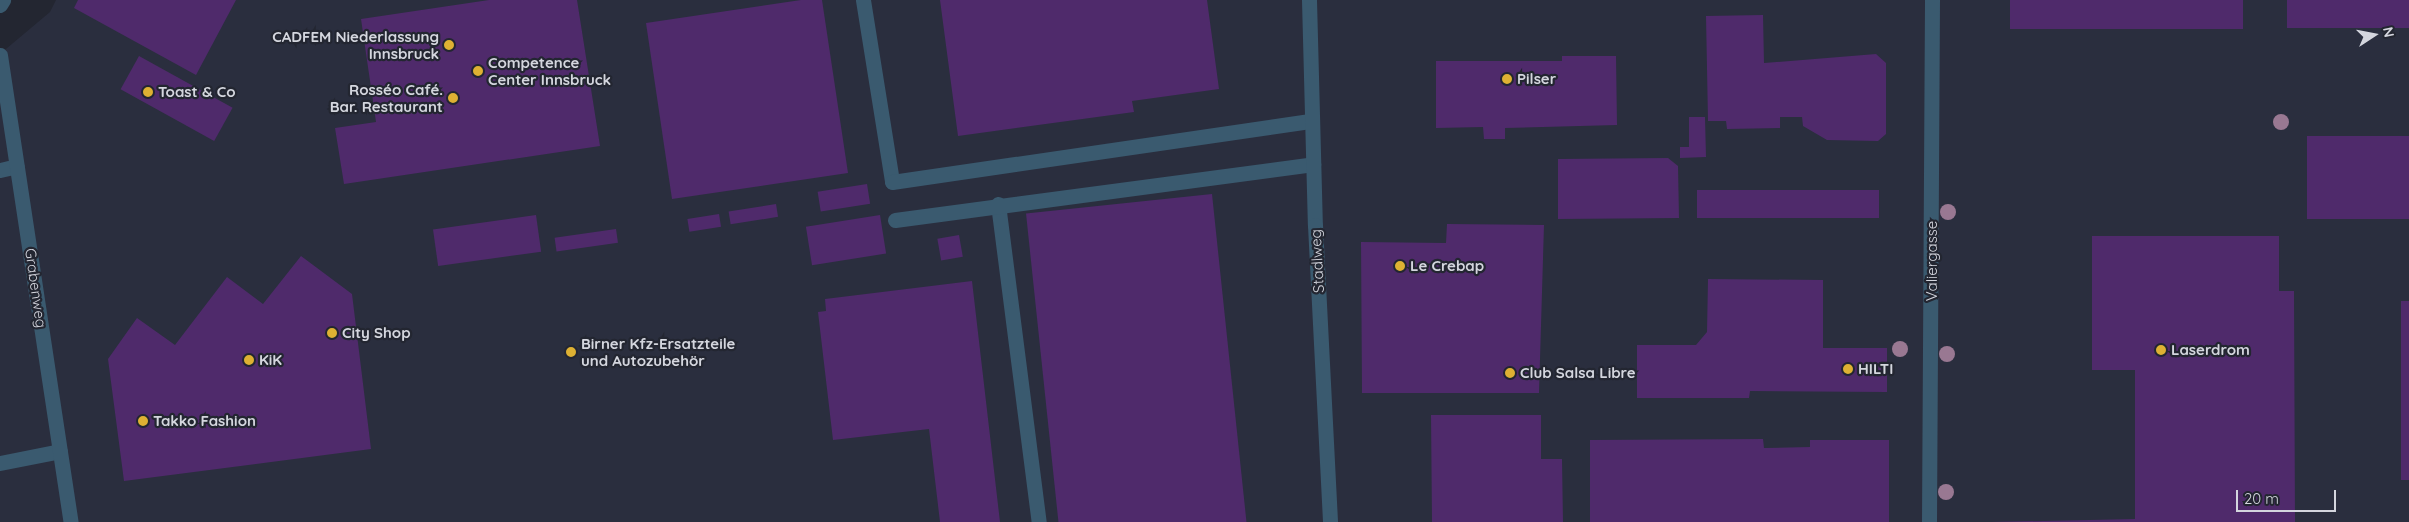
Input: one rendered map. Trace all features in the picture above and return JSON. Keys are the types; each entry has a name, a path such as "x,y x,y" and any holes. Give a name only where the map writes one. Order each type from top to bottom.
{"street":[{"path":"0,4 3,0"},
{"path":"863,0 892,182 1312,122"},
{"name":"Stadlweg","path":"1310,0 1313,164 1330,522"},
{"name":"Valiergasse","path":"1929,522 1932,0"},
{"name":"Grabenweg","path":"0,55 71,522"},
{"path":"895,220 998,204 1313,164"},
{"path":"0,170 18,166"},
{"path":"998,204 1039,522"},
{"path":"0,463 60,450"}],"shaded area":[{"path":"56,0 2409,0 2409,522 0,522 0,54 50,12"}],"building":[{"path":"78,0 236,0 196,75 74,8"},
{"name":"Competence Center Innsbruck","path":"489,0 577,0 600,146 344,184 335,128 376,122 361,19"},
{"path":"801,0 822,0 848,173 672,199 646,23"},
{"path":"940,0 1207,0 1219,89 1132,101 1134,112 958,136"},
{"path":"2010,0 2243,0 2243,29 2010,29"},
{"path":"2287,0 2409,0 2409,28 2287,28"},
{"path":"1763,15 1764,63 1876,54 1886,63 1886,134 1878,141 1827,140 1803,126 1802,117 1780,117 1780,128 1727,129 1726,121 1708,121 1706,16"},
{"path":"139,56 233,108 214,141 121,89"},
{"path":"1562,56 1616,56 1617,125 1505,128 1505,139 1484,139 1483,127 1436,128 1436,61 1562,61"},
{"path":"1689,117 1705,117 1706,157 1680,158 1680,147 1689,147"},
{"path":"2307,136 2409,136 2409,219 2307,219"},
{"path":"1668,158 1678,166 1679,218 1558,219 1558,159"},
{"path":"867,184 870,204 821,212 818,192"},
{"path":"1697,190 1879,190 1879,218 1697,218"},
{"path":"1212,194 1246,522 1058,522 1026,214"},
{"path":"776,204 778,217 731,224 729,212"},
{"path":"719,214 721,227 689,232 687,219"},
{"path":"536,215 541,252 438,266 433,229"},
{"path":"880,215 886,254 812,265 806,227"},
{"path":"1447,224 1544,225 1539,393 1362,393 1361,242 1446,243"},
{"path":"616,229 618,243 557,251 555,238"},
{"path":"959,235 963,257 941,260 937,239"},
{"path":"2092,236 2279,236 2279,291 2294,291 2295,522 1990,522 2135,519 2135,370 2092,370"},
{"path":"301,256 352,294 371,449 124,481 108,359 137,318 175,345 227,277 263,304"},
{"path":"1708,279 1823,280 1823,348 1887,348 1887,392 1750,391 1749,398 1637,398 1637,345 1696,345 1707,332"},
{"path":"972,281 1000,522 940,522 929,429 833,440 818,312 826,311 825,299"},
{"path":"2401,301 2409,301 2409,480 2401,480"},
{"path":"1431,415 1541,415 1541,459 1562,459 1563,522 1432,522"},
{"path":"1763,439 1764,448 1810,447 1810,440 1889,440 1889,522 1590,522 1590,440"}],"place":[{"name":"CADFEM Niederlassung Innsbruck","path":"449,45"},
{"name":"Competence Center Innsbruck","path":"478,71"},
{"name":"Pilser","path":"1507,79"},
{"name":"Toast & Co","path":"148,92"},
{"name":"Rosséo Café. Bar. Restaurant","path":"453,98"},
{"name":"Le Crebap","path":"1400,266"},
{"name":"City Shop","path":"332,333"},
{"name":"Laserdrom","path":"2161,350"},
{"name":"Birner Kfz-Ersatzteile und Autozubehör","path":"571,352"},
{"name":"KiK","path":"249,360"},
{"name":"HILTI","path":"1848,369"},
{"name":"Club Salsa Libre","path":"1510,373"},
{"name":"Takko Fashion","path":"143,421"}]}
